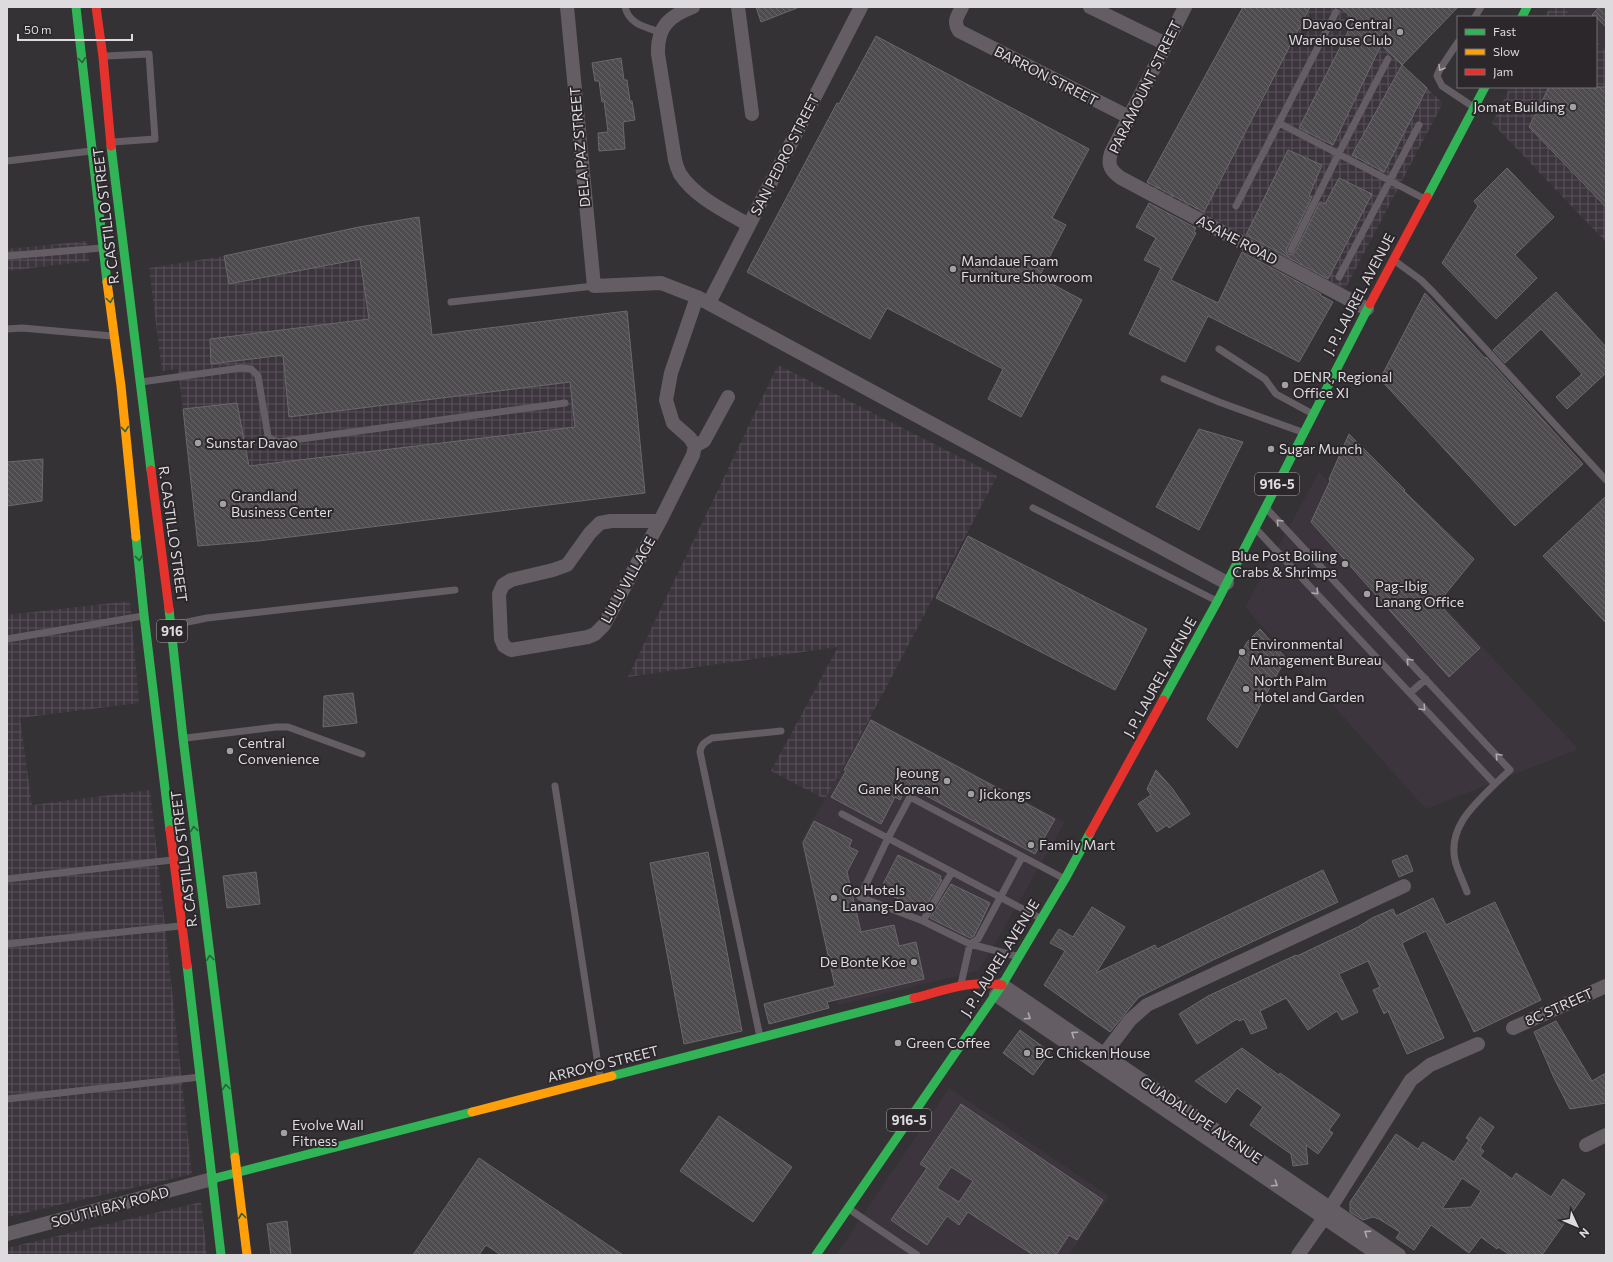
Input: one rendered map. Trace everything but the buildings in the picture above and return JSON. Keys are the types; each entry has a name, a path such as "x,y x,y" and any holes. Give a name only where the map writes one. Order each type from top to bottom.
{"main road":[{"name":"R. CASTILLO STREET","path":"76,7 93,151 113,246 130,384 171,625 183,738 176,773 174,860 221,1255"},
{"name":"R. CASTILLO STREET","path":"96,7 103,57 111,142 113,246 130,384 144,615 176,773 247,1255"},
{"name":"J. P. LAUREL AVENUE","path":"816,1255 999,990 1065,879 1217,602 1393,259 1484,88"},
{"name":"ARROYO STREET","path":"212,1179 961,986 988,982 999,990"}],"street":[{"name":"DELA PAZ STREET","path":"567,7 594,286"},
{"path":"693,7 677,13 668,21 660,32 658,42 658,54 674,160 680,173 690,185 706,199 749,225"},
{"path":"738,7 752,114"},
{"name":"SAN PEDRO STREET","path":"703,300 749,225 861,7"},
{"name":"BARRON STREET","path":"962,7 956,19 955,25 959,31 1128,117"},
{"path":"1090,7 1166,44"},
{"name":"PARAMOUNT STREET","path":"1110,168 1108,161 1111,153 1185,7"},
{"name":"ASAHE ROAD","path":"1110,168 1114,174 1121,178 1367,309"},
{"path":"594,286 661,283 703,300 1227,583"},
{"path":"703,300 671,373 666,400 673,423 690,438 695,446 704,441 728,397"},
{"name":"LULU VILLAGE","path":"660,521 611,521 600,523 590,533 567,565 554,570 511,580 503,585 499,594 501,638 504,646 511,650 588,637 596,634 604,625 660,521 690,465 695,446"},
{"path":"1101,1059 1130,1020 1147,1005 1404,886"},
{"name":"8C STREET","path":"1513,1028 1606,986"},
{"name":"GUADALUPE AVENUE","path":"999,990 1327,1213 1395,1254"},
{"path":"1298,1255 1327,1213 1411,1080 1430,1065 1478,1044"},
{"path":"1586,1145 1606,1135"},
{"name":"SOUTH BAY ROAD","path":"7,1234 212,1179"},
{"name":"GUADALUPE AVENUE","path":"1327,1213 1379,1255"}],"lane":[{"path":"624,7 631,20 660,32"},
{"path":"1476,16 1481,7"},
{"path":"1236,206 1336,12"},
{"path":"1457,44 1437,76 1442,86 1457,98 1474,107"},
{"path":"103,57 149,54 154,139 111,142"},
{"path":"1291,250 1388,59"},
{"path":"1279,123 1390,179 1425,199"},
{"path":"1339,277 1420,124"},
{"path":"7,161 93,151"},
{"path":"7,256 113,246"},
{"path":"1393,259 1421,280 1434,293 1606,480"},
{"path":"451,302 594,286"},
{"path":"7,329 22,328 124,337"},
{"path":"1218,349 1265,379 1276,394 1313,414"},
{"path":"130,384 241,368 251,369 258,376 268,436 274,442 565,403"},
{"path":"1164,379 1220,402 1304,432"},
{"path":"1265,507 1510,770 1473,806 1460,823 1454,844 1455,860 1467,892"},
{"path":"1033,508 1217,602"},
{"path":"1255,527 1495,784"},
{"path":"171,625 207,618 455,590"},
{"path":"7,639 144,615"},
{"path":"1410,693 1426,679"},
{"path":"183,738 276,727 288,727 362,754"},
{"path":"760,1038 700,752 701,747 705,742 712,738 781,731"},
{"path":"555,786 600,1079"},
{"path":"1020,957 970,944 923,921 860,897 888,838 910,797 1065,879"},
{"path":"842,814 1042,919"},
{"path":"961,986 970,944 978,939 1022,857"},
{"path":"7,879 174,860"},
{"path":"923,921 952,872"},
{"path":"7,944 183,926"},
{"path":"7,1099 201,1077"},
{"path":"848,1209 917,1255"}],"shaded area":[{"path":"1243,7 1340,7 1443,103 1345,289 1146,184"},
{"path":"1550,7 1563,7 1572,16 1546,16"},
{"path":"1563,7 1606,7 1606,51 1597,42 1597,16 1572,16"},
{"path":"1597,42 1606,51 1606,242 1492,123 1510,88 1597,88"},
{"path":"419,217 432,335 627,311 645,493 258,541 249,466 237,403 183,409 178,369 162,371 149,268 224,256 359,227"},
{"path":"87,241 89,261 7,271 7,249"},
{"path":"778,365 997,476 870,718 825,799 771,771 838,647 628,677"},
{"path":"1319,472 1578,749 1426,809 1245,607"},
{"path":"130,601 139,703 20,718 32,805 150,790 192,1174 7,1217 7,615"},
{"path":"870,718 1065,822 978,971 838,1005 801,841"},
{"path":"949,1088 1109,1196 1069,1255 836,1255"},
{"path":"201,1202 207,1255 7,1255 7,1248"}],"traffic: fast":[{"path":"76,7 107,282"},
{"path":"1522,16 1527,7"},
{"path":"1427,197 1484,88"},
{"path":"111,146 151,470"},
{"path":"1163,700 1217,602 1370,304"},
{"path":"136,537 170,830"},
{"path":"169,609 183,738 235,1157"},
{"path":"816,1255 1002,985 1065,879 1090,833"},
{"path":"187,965 221,1255"},
{"path":"612,1076 914,998"},
{"path":"212,1179 472,1112"}],"traffic: slow":[{"path":"107,282 121,386 136,537"},
{"path":"472,1112 612,1076"},
{"path":"235,1157 247,1255"}],"traffic: jam":[{"path":"96,7 103,57 111,146"},
{"path":"1370,304 1427,197"},
{"path":"151,470 169,609"},
{"path":"1090,833 1163,700"},
{"path":"170,830 187,965"},
{"path":"914,998 969,985 1002,985"}],"place":[{"name":"Davao Central Warehouse Club","path":"1400,32"},
{"name":"Jomat Building","path":"1573,107"},
{"name":"Mandaue Foam Furniture Showroom","path":"953,269"},
{"name":"DENR, Regional Office XI","path":"1285,385"},
{"name":"Sunstar Davao","path":"198,443"},
{"name":"Sugar Munch","path":"1271,449"},
{"name":"Grandland Business Center","path":"223,504"},
{"name":"Blue Post Boiling Crabs & Shrimps","path":"1345,564"},
{"name":"Pag-Ibig Lanang Office","path":"1367,594"},
{"name":"Environmental Management Bureau","path":"1242,652"},
{"name":"North Palm Hotel and Garden","path":"1246,689"},
{"name":"Central Convenience","path":"230,751"},
{"name":"Jeoung Gane Korean","path":"947,781"},
{"name":"Jickongs","path":"971,794"},
{"name":"Family Mart","path":"1031,845"},
{"name":"Go Hotels Lanang-Davao","path":"834,898"},
{"name":"De Bonte Koe","path":"914,962"},
{"name":"Green Coffee","path":"898,1043"},
{"name":"BC Chicken House","path":"1027,1053"},
{"name":"Evolve Wall Fitness","path":"284,1133"}]}
